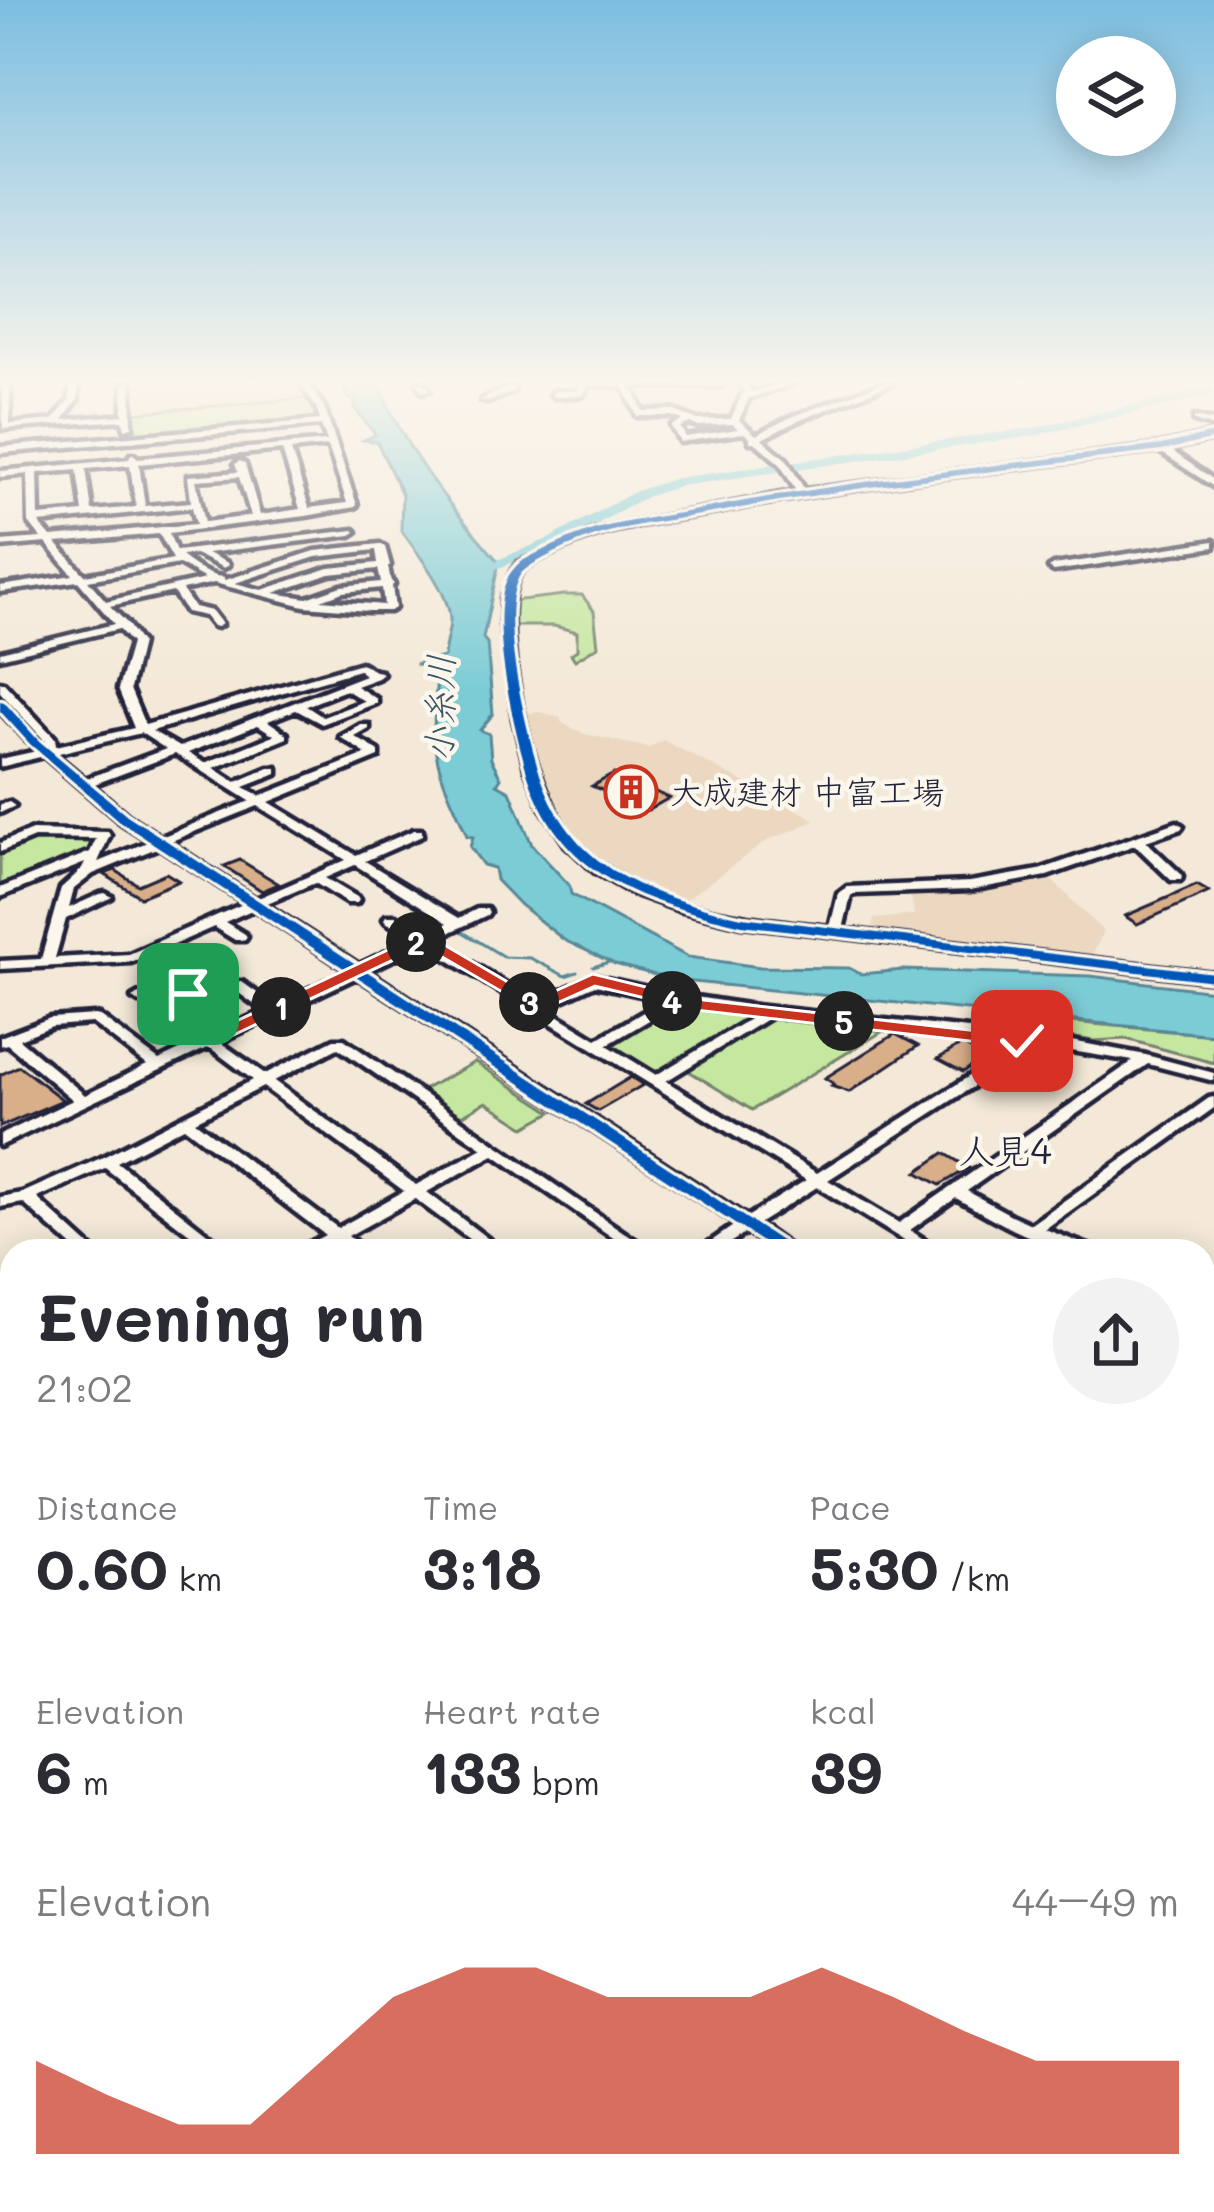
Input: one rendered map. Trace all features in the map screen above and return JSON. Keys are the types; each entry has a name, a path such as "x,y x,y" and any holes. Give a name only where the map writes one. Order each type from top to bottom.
{"street":[{"path":"33,486 34,519 47,540 123,626 137,651 124,689 140,728 458,923"},
{"path":"84,486 88,514"},
{"path":"138,486 141,509"},
{"path":"193,486 200,526"},
{"path":"247,486 257,519"},
{"path":"296,486 307,513"},
{"path":"0,544 163,531 344,508 352,506 346,486"},
{"path":"798,486 802,493"},
{"path":"856,486 597,532 531,560 513,574 508,647 532,777 550,820 568,843 611,877 657,900 742,921 1214,977"},
{"path":"34,519 196,504"},
{"path":"344,508 356,550"},
{"path":"105,604 227,582 299,557 380,547 390,608 304,603 227,582 177,557 163,531"},
{"path":"0,589 83,578 196,551 351,532"},
{"path":"248,544 262,553"},
{"path":"1054,568 1214,544"},
{"path":"196,551 224,566"},
{"path":"263,593 329,571 385,566"},
{"path":"227,582 243,604"},
{"path":"304,603 341,589 389,584"},
{"path":"176,590 191,611 208,613 217,624"},
{"path":"0,655 123,626"},
{"path":"0,766 361,666 377,675 84,784"},
{"path":"0,685 51,740 49,752"},
{"path":"298,706 322,721 374,701 347,686"},
{"path":"0,704 34,742 109,808 769,1239"},
{"path":"206,767 283,736 260,721"},
{"path":"47,962 68,888 88,871 375,754 346,737 365,728"},
{"path":"236,786 273,771"},
{"path":"836,931 845,894 852,890 970,886 1042,873 1177,826"},
{"path":"0,965 118,960 166,944 418,832"},
{"path":"0,848 32,835 104,835 88,871"},
{"path":"1136,839 1176,877"},
{"path":"0,893 93,855"},
{"path":"316,878 352,900"},
{"path":"61,916 105,897"},
{"path":"0,1141 482,912"},
{"path":"391,919 912,1239"},
{"path":"215,922 240,937"},
{"path":"166,944 210,1041 480,1239"},
{"path":"139,998 185,987 224,960"},
{"path":"537,1007 593,980 672,1001 1022,1041 1146,1059 1214,1077"},
{"path":"237,985 273,1011"},
{"path":"597,1045 672,1001"},
{"path":"656,1081 768,1013"},
{"path":"5,1040 50,1022 95,1019 155,1066"},
{"path":"5,1040 83,1101"},
{"path":"723,1239 1019,1051 1022,1041"},
{"path":"0,1202 26,1197 106,1161 338,1042 625,1239"},
{"path":"898,1231 1146,1059"},
{"path":"1032,1231 1214,1100"},
{"path":"185,1121 343,1239"},
{"path":"328,1239 492,1150"},
{"path":"106,1161 206,1239"},
{"path":"957,1192 1053,1239"},
{"path":"26,1197 74,1239"}],"shaded area":[{"path":"525,713 560,717 562,723 585,734 649,748 663,740 817,820 767,841 682,902 621,872 579,840 536,766"},
{"path":"1048,876 1104,932 1090,959 871,932 874,919 914,915 910,891 981,891"}],"green space":[{"path":"582,595 594,611 598,646 575,660 571,654 577,650 577,632 554,626 512,626 512,601"},
{"path":"32,837 96,840 84,856 0,890 0,850"},
{"path":"678,1004 757,1015 658,1074 607,1047"},
{"path":"770,1018 885,1030 752,1110 684,1068"},
{"path":"1038,1019 1214,1035 1214,1063 1126,1039 1093,1041 1034,1031"},
{"path":"475,1062 552,1112 525,1127 486,1102 458,1118 419,1092"}],"water":[{"name":"小糸川","path":"398,486 437,486 499,562 483,638 493,714 480,730 489,734 491,759 501,778 497,784 510,791 532,845 569,885 571,894 688,957 760,967 849,968 861,974 903,970 1090,976 1214,991 1214,1035 673,980 615,964 564,940 520,905 496,880 494,868 483,865 470,847 473,837 467,836 440,770 434,727 437,667 415,664 444,657 449,611 431,573 401,530"}],"building":[{"name":"大成建材 中富工場","path":"614,774 669,798 648,810 592,786"},
{"path":"240,860 279,884 262,891 224,866"},
{"path":"115,870 138,885 166,873 179,881 140,897 104,874"},
{"path":"1197,885 1209,892 1137,924 1125,916"},
{"path":"895,1034 918,1046 849,1092 831,1086 834,1084 825,1078"},
{"path":"962,1044 986,1058 963,1072 938,1059"},
{"path":"19,1066 63,1100 0,1127 0,1075"},
{"path":"631,1077 643,1085 598,1111 586,1104"},
{"path":"944,1153 969,1168 940,1185 917,1172"}],"waterway":[{"path":"483,569 555,541 664,486"},
{"path":"143,737 165,751"},
{"path":"174,756 247,801"},
{"path":"257,807 346,861"},
{"path":"354,866 439,918"},
{"path":"458,929 504,957 530,958 565,976 577,972"},
{"path":"593,967 609,962"}],"cycle path":[{"path":"856,486 597,532 522,565 510,586 506,611 519,720 531,769 548,809 570,842 599,869 637,890 742,921 1214,977"},
{"path":"0,704 34,742 123,818 770,1239"}],"place":[{"name":"大成建材 中富工場","path":"631,792"}],"district":[{"name":"人見4","path":"1005,1151"}],"route":[{"path":"188,994 210,1041 424,939 537,1007 593,980 672,1001 1022,1041"}]}
